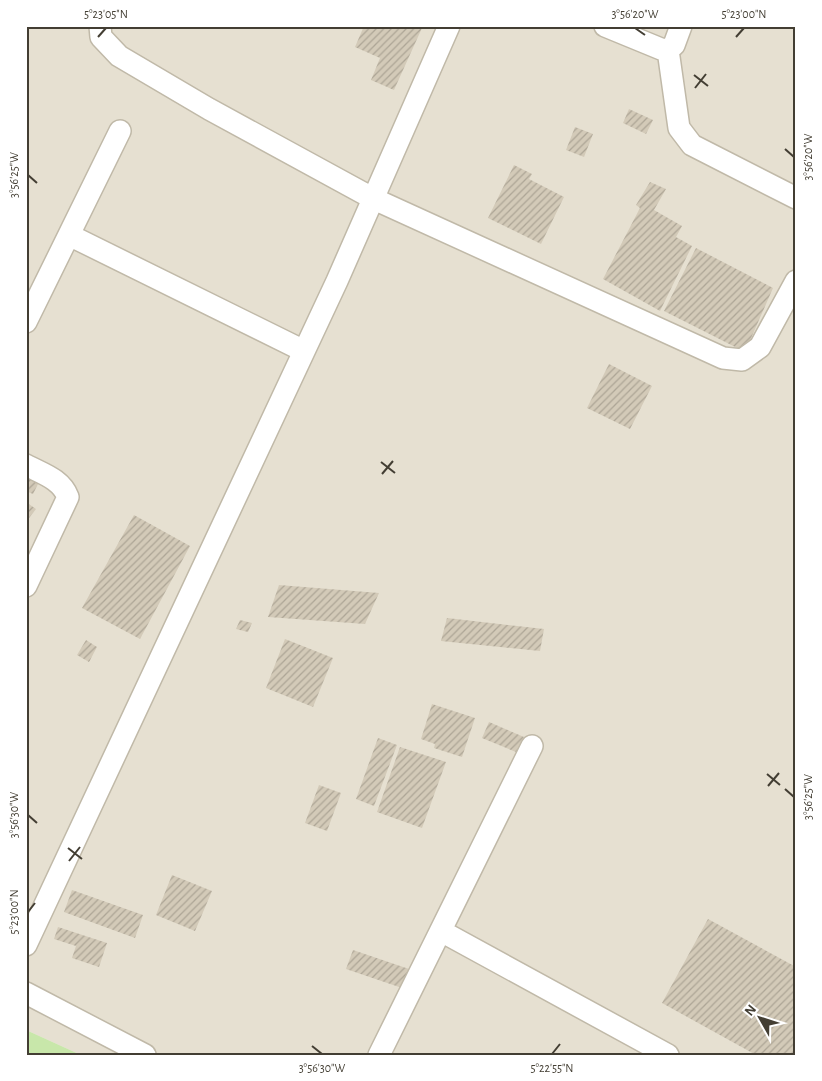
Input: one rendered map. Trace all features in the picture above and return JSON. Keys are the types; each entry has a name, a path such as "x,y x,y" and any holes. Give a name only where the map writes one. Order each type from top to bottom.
{"street":[{"path":"100,26 101,37 119,56 209,109 374,199 723,358 742,360 760,347 796,281"},
{"path":"26,945 374,199 449,26"},
{"path":"605,26 660,49 668,50 674,45 681,26"},
{"path":"668,50 679,128 692,145 796,198"},
{"path":"26,322 120,131"},
{"path":"69,235 304,351"},
{"path":"26,465 55,480 64,489 68,497 26,586"},
{"path":"379,1055 532,746"},
{"path":"442,931 668,1055"},
{"path":"26,993 145,1055"}],"shaded area":[{"path":"26,26 796,26 796,1055 81,1055 26,1030"}],"green space":[{"path":"26,1030 81,1055 26,1055"}],"building":[{"path":"364,26 418,26 422,28 394,90 371,80 380,58 355,47"},
{"path":"629,109 653,120 646,134 623,123"},
{"path":"575,127 593,134 584,157 566,150"},
{"path":"514,165 532,174 529,179 564,197 541,244 488,218"},
{"path":"650,182 666,189 654,210 682,226 676,237 692,246 660,311 603,279 640,208 636,205"},
{"path":"696,248 773,288 745,352 664,311"},
{"path":"609,364 652,386 630,429 587,408"},
{"path":"26,474 40,480 33,494 26,491"},
{"path":"26,502 36,509 26,522"},
{"path":"134,515 190,546 140,639 82,608"},
{"path":"279,585 379,593 365,624 268,617"},
{"path":"447,618 544,629 540,651 441,641"},
{"path":"240,620 252,623 248,632 236,629"},
{"path":"285,639 333,658 313,707 266,688"},
{"path":"86,640 97,647 89,662 77,655"},
{"path":"432,704 475,718 462,757 434,748 435,744 421,739"},
{"path":"489,722 524,737 516,752 482,738"},
{"path":"378,738 397,745 374,806 356,799"},
{"path":"400,747 446,762 422,828 377,812"},
{"path":"319,785 341,793 327,831 305,823"},
{"path":"172,875 212,891 195,931 156,915"},
{"path":"72,890 143,915 135,938 64,912"},
{"path":"708,919 796,967 796,1055 756,1055 662,1003"},
{"path":"58,927 107,943 99,967 72,958 76,946 54,939"},
{"path":"353,950 409,969 402,988 346,969"}]}
